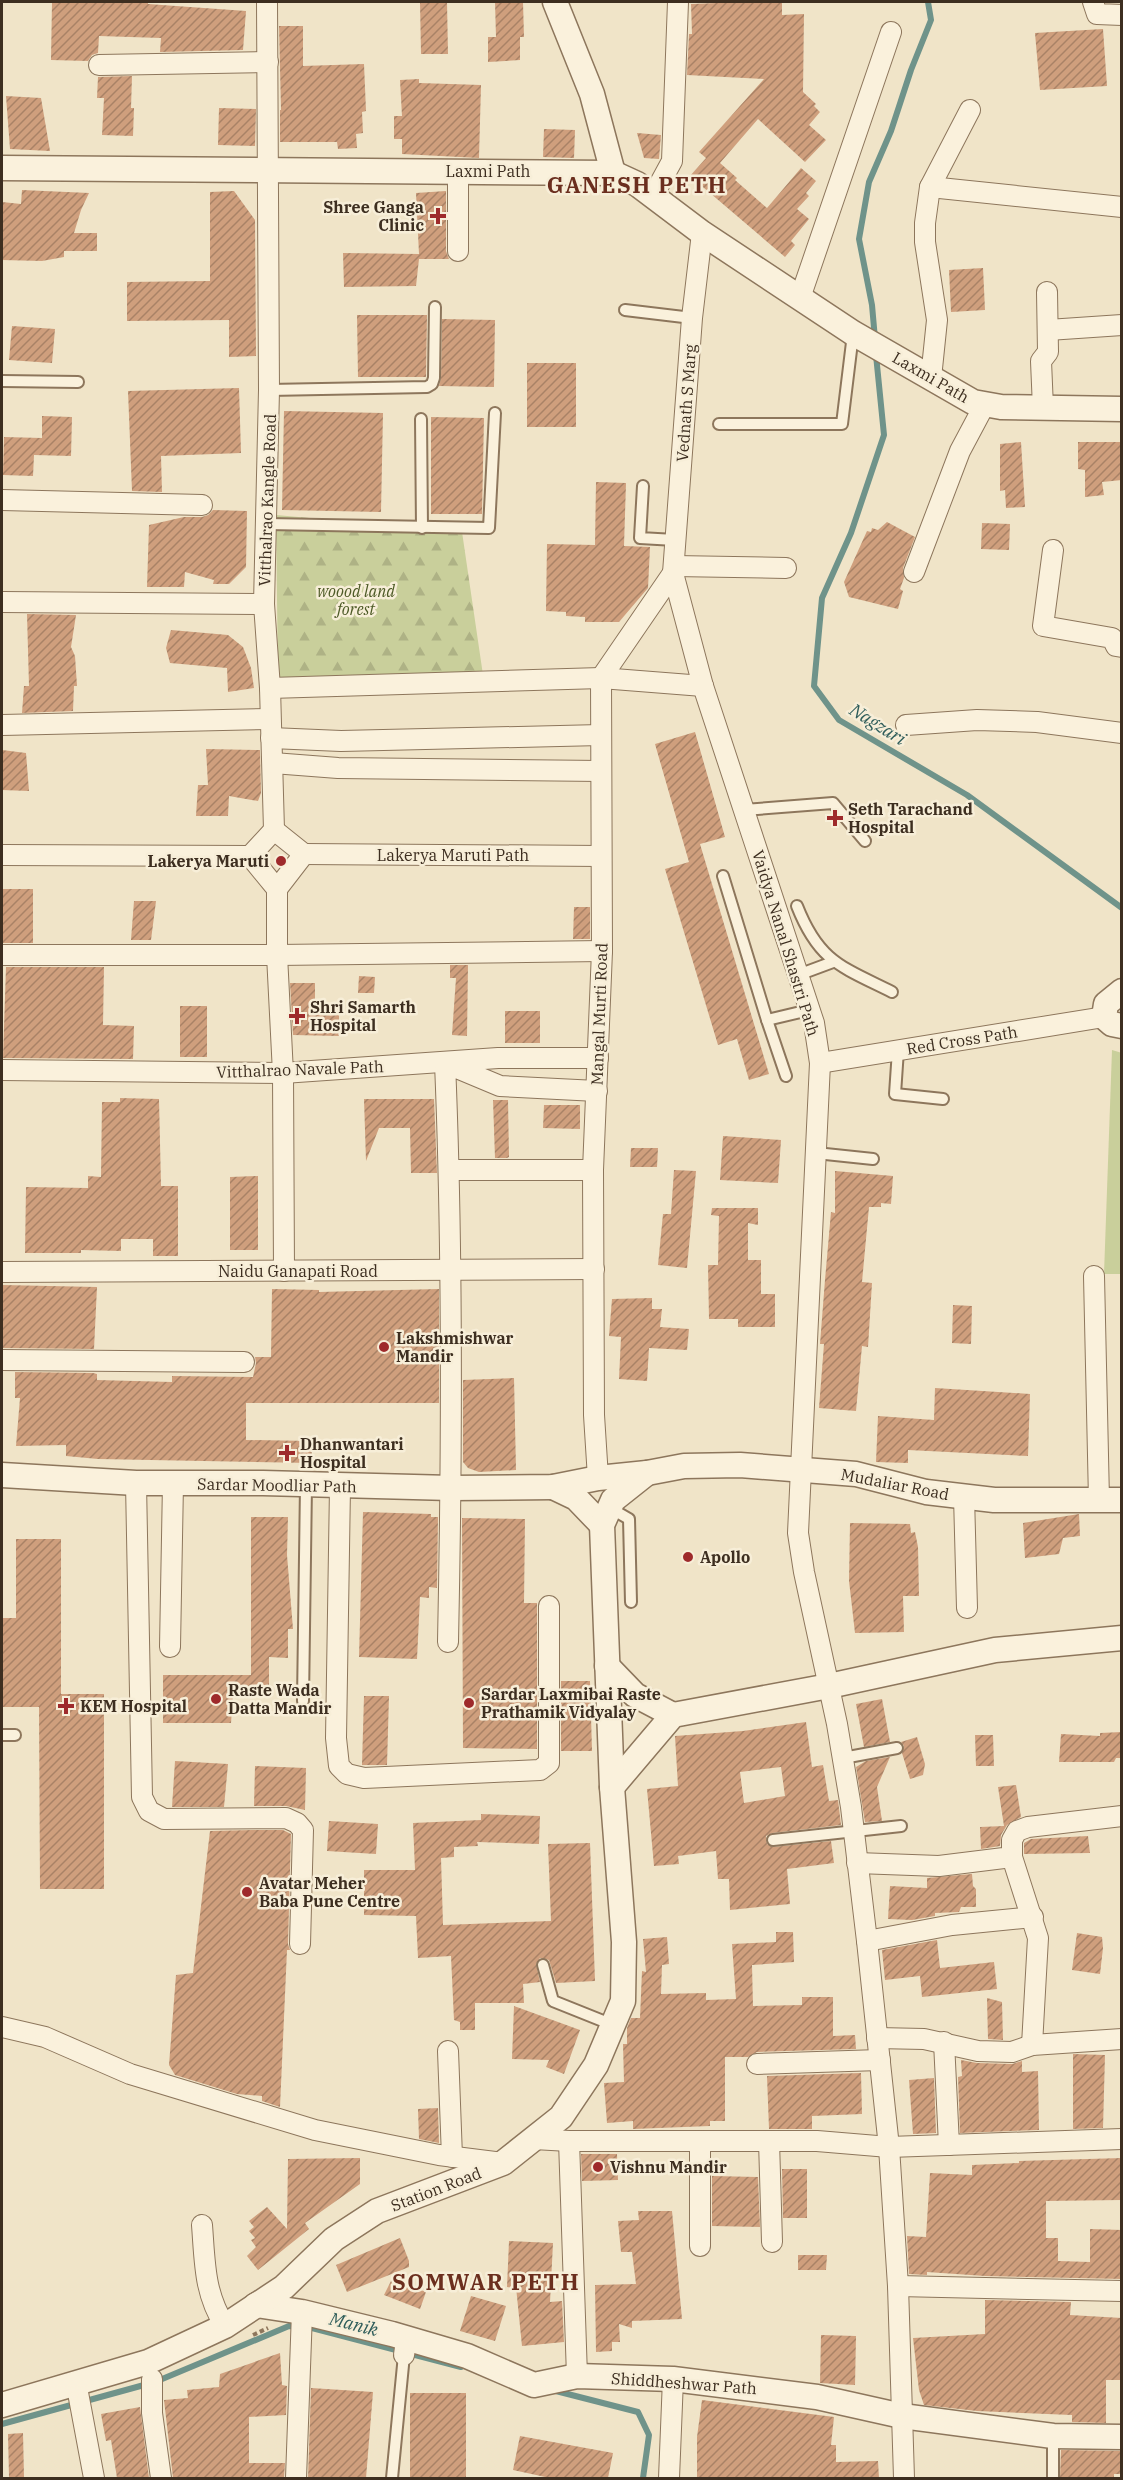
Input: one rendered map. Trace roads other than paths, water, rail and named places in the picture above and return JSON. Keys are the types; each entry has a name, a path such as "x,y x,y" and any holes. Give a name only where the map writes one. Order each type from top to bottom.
{"street":[{"name":"Vitthalrao Kangle Road","path":"267,2 269,390 264,604 270,688 274,830"},
{"path":"555,2 592,94 613,173"},
{"path":"653,196 672,161 678,2"},
{"path":"1093,2 1097,14 1122,15"},
{"path":"800,298 891,32"},
{"path":"99,65 268,62"},
{"path":"931,378 937,320 925,242 930,188 970,110"},
{"name":"Laxmi Path","path":"2,168 613,173 637,184 702,233 868,342 973,402 1001,408 1122,409"},
{"path":"458,171 458,251"},
{"path":"930,188 1122,207"},
{"name":"Vednath S Marg","path":"673,569 692,318 702,233"},
{"path":"1043,408 1041,362 1048,352 1047,292"},
{"path":"1048,330 1122,326"},
{"path":"914,572 960,451 985,404"},
{"path":"2,500 202,505"},
{"path":"1053,550 1043,626 1112,638 1116,646 1122,647"},
{"path":"601,678 673,569 786,568"},
{"name":"Vaidya Nanal Shastri Path","path":"673,569 702,686 809,1010 820,1063 799,1470 798,1533 855,1830 889,2147 898,2286 904,2478"},
{"path":"2,602 264,604"},
{"path":"270,688 601,678 702,686"},
{"name":"Mangal Murti Road","path":"598,1478 594,1415 593,1170 602,951 601,678"},
{"path":"906,725 977,720 1037,722 1122,733"},
{"path":"2,725 271,728 341,741 601,735"},
{"path":"273,763 338,768 601,771"},
{"path":"2,855 250,856 274,830 304,854 277,889 277,955 283,1073 284,1271"},
{"name":"Lakerya Maruti Path","path":"304,854 602,856"},
{"path":"250,856 277,889"},
{"path":"2,955 277,955 602,951"},
{"path":"1113,1021 1106,1004 1122,991"},
{"name":"Red Cross Path","path":"820,1063 898,1050 1113,1021"},
{"name":"Vitthalrao Navale Path","path":"2,1070 283,1073 498,1059 598,1059"},
{"path":"448,1642 451,1488 450,1170 445,1063 500,1086 597,1091"},
{"path":"450,1170 593,1170"},
{"name":"Naidu Ganapati Road","path":"2,1272 594,1269"},
{"path":"1094,1276 1110,1500"},
{"path":"2,1360 244,1362"},
{"name":"Mudaliar Road","path":"598,1478 647,1473 684,1466 740,1465 856,1474 926,1492 994,1500 1110,1500"},
{"path":"606,1516 613,1500 647,1473"},
{"name":"Sardar Moodliar Path","path":"2,1475 136,1484 451,1488 553,1487 598,1478"},
{"path":"170,1647 173,1483"},
{"path":"136,1484 142,1797 149,1811 165,1819 286,1818 297,1823 303,1830 300,1944"},
{"path":"340,1487 336,1738 339,1766 347,1774 364,1778 540,1770 549,1763 549,1606"},
{"name":"Sardar Moodliar Path","path":"553,1487 606,1516"},
{"path":"964,1496 967,1608"},
{"name":"Station Road","path":"2,2405 79,2396 225,2326 284,2287 334,2239 377,2211 502,2163 561,2117 596,2066 623,2001 624,1942 612,1787 607,1666 606,1516"},
{"path":"612,1787 673,1716 829,1686 995,1650 1122,1638"},
{"path":"607,1666 635,1695 673,1716"},
{"path":"1032,2045 1038,1938 1012,1857 1012,1840 1017,1831 1028,1827 1122,1816"},
{"path":"857,1863 939,1866 1012,1857"},
{"path":"867,1941 952,1925 1033,1917"},
{"path":"2,2027 45,2037 130,2074 315,2130 452,2157 502,2163"},
{"path":"877,2038 924,2039 978,2051 1012,2052 1032,2045 1122,2039"},
{"path":"944,2042 948,2145"},
{"path":"448,2051 452,2157"},
{"path":"757,2064 880,2060"},
{"path":"534,2139 817,2141 889,2147 1122,2139"},
{"path":"569,2141 577,2376"},
{"path":"700,2141 700,2246"},
{"path":"769,2141 772,2242"},
{"path":"202,2225 207,2284 213,2307 225,2326"},
{"path":"898,2286 1122,2291"},
{"name":"Shiddheshwar Path","path":"256,2305 301,2325 405,2347 467,2356 534,2385 577,2376 673,2379 817,2397 902,2416 1053,2436 1122,2437"},
{"path":"296,2478 301,2325"},
{"path":"669,2478 673,2379"},
{"path":"152,2382 152,2413 161,2478"},
{"path":"79,2396 94,2478"}],"lane":[{"path":"269,390 427,387 432,384 434,378 435,307"},
{"path":"625,310 692,318"},
{"path":"719,424 842,424 868,342"},
{"path":"2,381 78,382"},
{"path":"267,524 489,528 495,413"},
{"path":"421,419 422,528"},
{"path":"643,486 640,538 675,540"},
{"path":"744,810 833,803 865,841"},
{"path":"723,876 786,1076"},
{"path":"797,906 815,943 833,962 892,992"},
{"path":"798,975 833,962"},
{"path":"767,1020 809,1010"},
{"path":"898,1050 895,1094 943,1100"},
{"path":"816,1153 873,1159"},
{"path":"303,1701 306,1485"},
{"path":"606,1516 629,1519 631,1602"},
{"path":"2,1735 15,1735"},
{"path":"843,1758 897,1748"},
{"path":"774,1840 901,1826"},
{"path":"543,1965 553,2001 613,2025"},
{"path":"392,2478 405,2347"},
{"path":"1053,2436 1053,2478"}],"waterway":[{"path":"875,339 872,305 859,239 869,182 891,131 911,70 931,20 928,2"},
{"name":"Nagzari","path":"876,355 884,435 851,533 822,598 814,686 839,720 967,795 1122,908"},
{"name":"Manik","path":"2,2424 155,2382 289,2326 312,2328 461,2367"},
{"name":"Manik","path":"552,2390 638,2412 649,2435 643,2478"}],"place":[{"name":"Shree Ganga Clinic","path":"438,216"},
{"name":"Seth Tarachand Hospital","path":"835,818"},
{"name":"Lakerya Maruti","path":"281,861"},
{"name":"Shri Samarth Hospital","path":"297,1016"},
{"name":"Lakshmishwar Mandir","path":"384,1347"},
{"name":"Dhanwantari Hospital","path":"287,1453"},
{"name":"Apollo","path":"688,1557"},
{"name":"Raste Wada Datta Mandir","path":"216,1699"},
{"name":"Sardar Laxmibai Raste Prathamik Vidyalay","path":"469,1703"},
{"name":"KEM Hospital","path":"66,1706"},
{"name":"Avatar Meher Baba Pune Centre","path":"247,1892"},
{"name":"Vishnu Mandir","path":"598,2167"}],"district":[{"name":"GANESH PETH","path":"637,184"},
{"name":"SOMWAR PETH","path":"486,2281"}],"park label":[{"name":"woood land forest","path":"356,600"}]}
